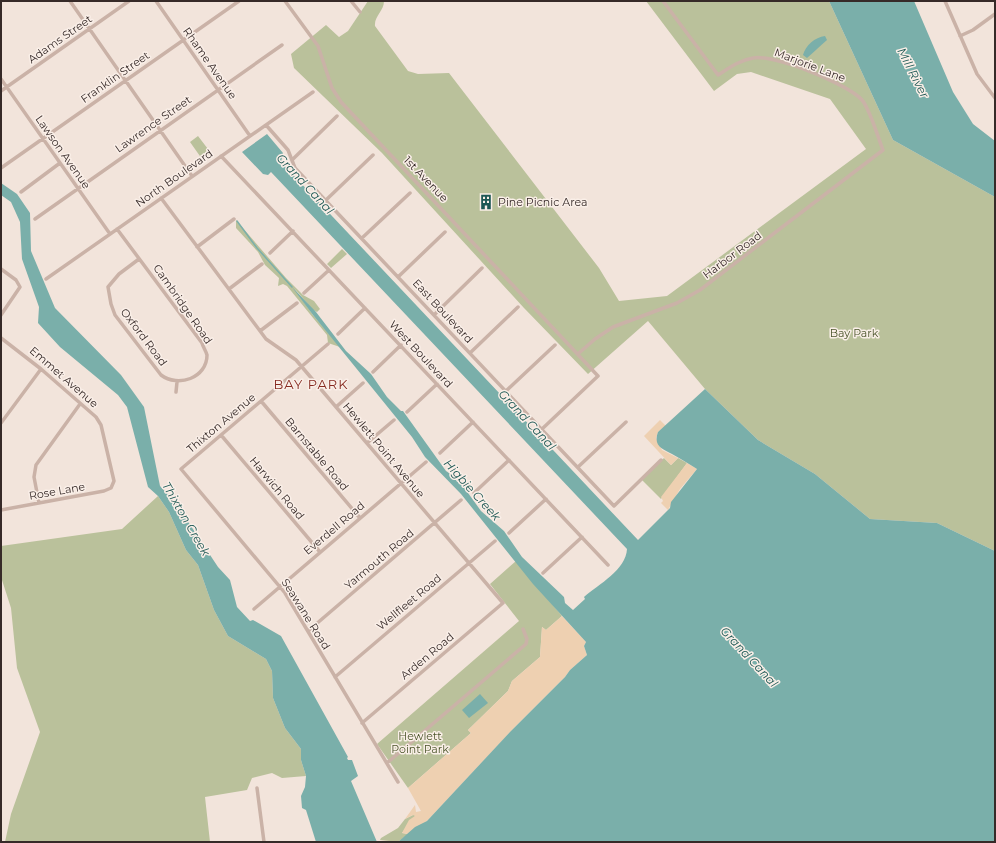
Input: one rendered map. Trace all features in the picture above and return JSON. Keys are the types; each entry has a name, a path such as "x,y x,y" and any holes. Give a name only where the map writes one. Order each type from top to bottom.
{"street":[{"path":"70,1 192,176"},
{"name":"Adams Street","path":"1,91 129,1"},
{"name":"Rhame Avenue","path":"156,1 250,136"},
{"name":"Franklin Street","path":"1,168 239,1"},
{"name":"1st Avenue","path":"285,1 318,46 332,88 341,102 579,353 598,376 542,429"},
{"path":"351,1 360,12"},
{"name":"Marjorie Lane","path":"663,1 718,75 735,64 746,60 764,58 784,62 852,92 863,101 883,150"},
{"path":"945,1 980,79 995,98"},
{"path":"960,36 973,30 995,14"},
{"name":"Lawrence Street","path":"35,219 282,45"},
{"name":"Lawson Avenue","path":"1,79 110,234"},
{"name":"North Boulevard","path":"46,279 313,92"},
{"path":"292,160 337,116"},
{"name":"East Boulevard","path":"266,125 288,150 295,168 614,506 661,460"},
{"name":"Harbor Road","path":"579,353 595,339 614,327 631,319 677,303 700,290 883,150"},
{"path":"326,200 373,155"},
{"name":"West Boulevard","path":"222,156 608,565"},
{"path":"21,192 60,164"},
{"path":"362,238 410,193"},
{"name":"Hewlett Point Avenue","path":"161,198 269,342 290,355 301,367 503,603"},
{"path":"197,247 234,219"},
{"name":"Cambridge Road","path":"117,229 197,336 206,352 206,361 199,371 189,379 177,382"},
{"path":"270,253 293,231"},
{"path":"398,276 446,232"},
{"name":"Oxford Road","path":"140,259 119,274 108,287 111,304 116,315 156,369 166,378 177,382"},
{"path":"229,289 262,264"},
{"path":"434,315 482,268"},
{"path":"1,269 16,280 20,287 1,315"},
{"path":"304,293 329,270"},
{"path":"260,331 297,303"},
{"path":"470,353 518,307"},
{"path":"338,334 365,308"},
{"name":"Emmet Avenue","path":"1,338 41,369 96,417 101,425 114,478 113,485"},
{"name":"Thixton Avenue","path":"180,469 328,344"},
{"path":"373,372 401,345"},
{"path":"506,391 555,345"},
{"path":"1,423 41,369"},
{"path":"176,392 177,382"},
{"path":"336,407 363,383"},
{"path":"407,412 437,384"},
{"name":"Barnstable Road","path":"261,401 360,518"},
{"path":"39,504 34,477 36,465 80,404"},
{"path":"367,443 394,420"},
{"path":"440,453 473,422"},
{"path":"578,467 626,422"},
{"name":"Harwich Road","path":"221,435 320,552"},
{"path":"474,493 509,460"},
{"name":"Everdell Road","path":"254,609 279,586 426,462"},
{"name":"Seawane Road","path":"180,469 279,586 308,631 398,782"},
{"name":"Rose Lane","path":"1,510 104,491 113,485"},
{"path":"509,533 546,499"},
{"name":"Yarmouth Road","path":"308,631 461,500"},
{"path":"543,573 582,537"},
{"name":"Wellfleet Road","path":"335,677 495,541"},
{"name":"Arden Road","path":"362,722 503,603"},
{"path":"386,763 526,644 527,639 523,629"},
{"path":"257,788 264,842"}],"green space":[{"name":"Bay Park","path":"368,1 384,1 384,5 376,19 375,26 408,71 418,74 449,73 599,268 619,301 667,296 866,149 830,99 751,72 737,74 714,91 646,1 829,1 893,140 995,197 995,551 937,523 870,519 815,474 758,440 705,389 648,321 588,374 524,308 382,153 294,68 291,54 326,25 339,37 348,31"},
{"path":"198,136 211,153 202,159 190,142"},
{"path":"236,220 286,278 303,295 314,301 320,309 317,312 313,310 294,288 313,315 340,347 328,343 327,335 287,286 283,284 278,286 279,278 265,265 258,252 236,228"},
{"path":"342,249 347,254 331,268 327,264"},
{"path":"664,458 671,465 678,458 687,463 661,499 641,479"},
{"path":"158,496 169,512 186,550 198,565 214,610 228,636 266,659 272,671 273,698 285,728 301,749 301,760 306,776 282,778 272,773 252,778 247,790 205,797 210,842 5,842 11,814 40,732 17,668 11,608 1,577 1,546 122,529"},
{"name":"Hewlett Point Park","path":"516,561 562,616 546,630 542,627 540,657 512,681 508,691 468,730 471,733 408,788 377,744 519,621 490,584"},
{"path":"416,815 402,833 408,834 398,842 380,840 398,828 405,819"}],"sand":[{"path":"660,420 666,426 658,432 656,438 662,450 678,458 671,465 644,436"},
{"path":"687,463 697,469 680,489 668,510 661,503 663,501 661,497"},
{"path":"562,616 586,642 584,646 587,655 570,670 565,677 515,727 427,821 408,834 402,833 409,820 415,816 413,815 405,819 415,805 416,812 421,811 408,788 471,733 468,730 508,691 512,681 540,657 542,627 546,630"}],"water":[{"name":"Mill River","path":"829,1 914,1 953,92 973,124 995,141 995,197 893,140"},
{"path":"825,36 827,40 807,58 803,55 811,42"},
{"name":"Grand Canal","path":"267,134 283,153 281,162 638,540 670,508 671,502 697,469 659,446 657,441 658,432 705,389 758,440 815,474 870,519 937,523 995,551 995,842 398,842 415,827 427,821 510,732 565,677 570,670 587,655 584,646 586,642 533,584 461,494 425,457 412,437 292,287 316,312 346,351 371,374 387,397 401,411 403,411 446,471 458,479 481,511 504,531 522,557 564,597 565,603 573,610 585,599 584,597 617,570 622,564 627,549 271,172 268,175 263,174 242,152"},
{"name":"Thixton Creek","path":"1,183 17,194 30,213 31,251 55,308 121,375 144,407 160,486 175,502 218,567 230,580 237,607 250,621 253,620 281,636 348,757 348,760 352,760 358,776 351,781 377,842 316,842 306,810 302,808 301,796 305,787 306,776 301,760 301,749 285,728 273,698 272,671 266,659 228,636 214,610 198,565 186,550 169,512 158,496 148,487 127,407 118,395 60,347 38,323 39,307 22,259 20,222 11,202 1,195"},
{"path":"480,694 488,703 469,718 462,710"}],"waterway":[{"name":"Higbie Creek","path":"237,221 257,248 292,287"}],"place":[{"name":"Pine Picnic Area","path":"486,202"}],"district":[{"name":"BAY PARK","path":"311,384"}]}
